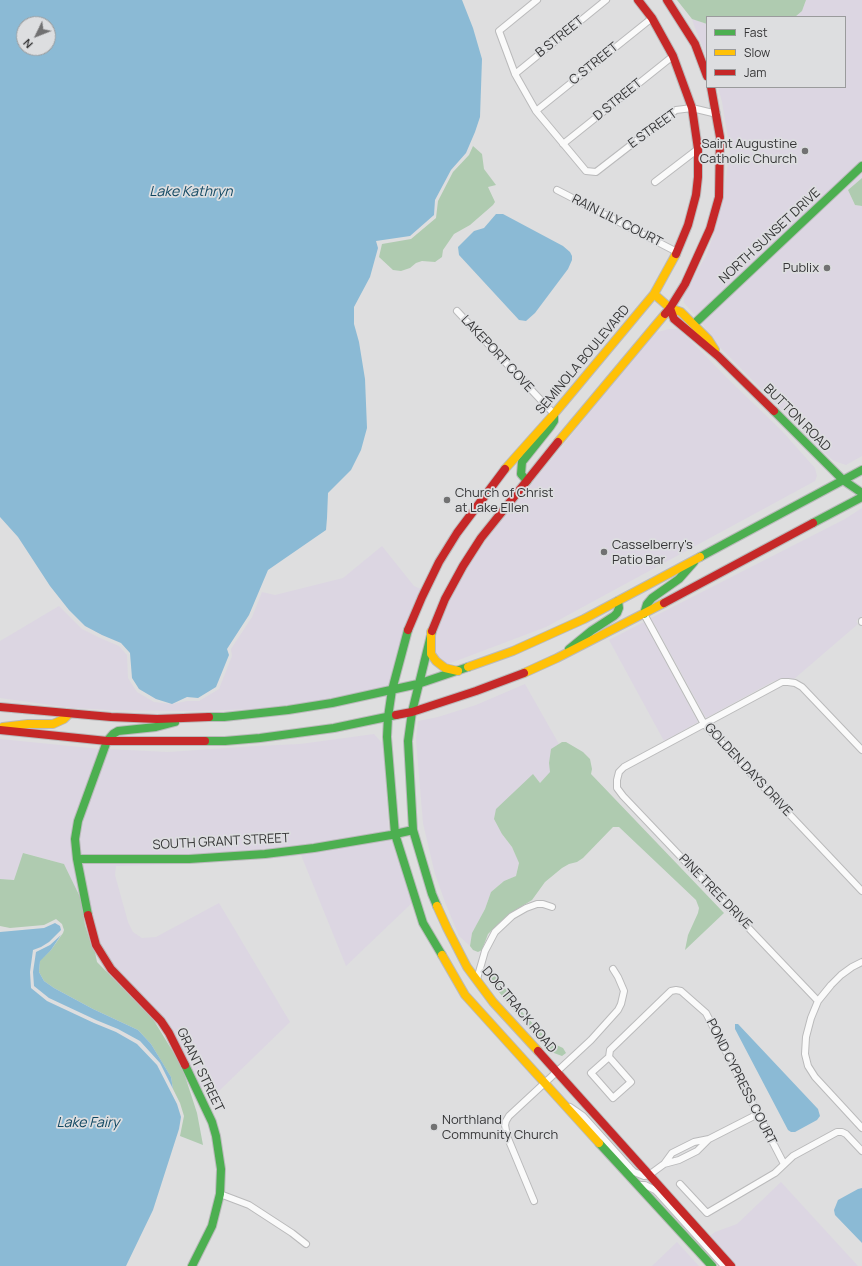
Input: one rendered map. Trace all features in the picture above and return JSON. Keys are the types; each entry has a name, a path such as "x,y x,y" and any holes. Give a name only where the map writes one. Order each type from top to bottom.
{"main road":[{"name":"SEMINOLA BOULEVARD","path":"388,717 392,690 408,630 439,562 457,533 500,474 554,414 654,294 677,252 688,225 696,195 698,177 698,149 692,108 673,56 652,18 638,0"},
{"path":"667,0 695,44 706,73"},
{"path":"412,712 431,632 463,566 481,538 569,428 670,308 685,284 710,229 719,197 720,137 711,88"},
{"name":"NORTH SUNSET DRIVE","path":"694,324 862,166"},
{"name":"BUTTON ROAD","path":"654,294 670,308 681,312 694,324 708,339 718,356"},
{"name":"BUTTON ROAD","path":"670,308 674,319 718,356 843,480 862,493"},
{"path":"527,481 522,474 522,462 550,427 554,421 554,414"},
{"path":"0,707 111,717 157,719 194,718 288,710 332,703 418,684 513,651 547,636 618,600 862,470"},
{"path":"0,729 107,741 194,742 260,738 334,728 412,712 478,690 557,658 644,614 862,497"},
{"path":"644,614 647,604 652,598 679,579 699,557"},
{"path":"557,658 591,631 614,616 619,608 618,600"},
{"path":"431,632 431,654 436,661 445,668 458,671"},
{"name":"DOG TRACK ROAD","path":"412,712 408,741 413,830 432,894 467,967 493,1002 731,1266"},
{"path":"0,729 28,724 53,724 64,719 69,714"},
{"name":"DOG TRACK ROAD","path":"388,717 387,737 395,834 423,923 465,995 712,1266"},
{"path":"107,741 118,731 156,727 194,718"},
{"name":"GRANT STREET","path":"107,741 78,821 75,839 77,859 89,923 96,945 111,969 170,1033 212,1122 219,1149 221,1169 220,1194 212,1226 192,1266"},
{"name":"SOUTH GRANT STREET","path":"77,859 189,858 265,854 314,848 413,830"}],"street":[{"path":"537,0 499,31 515,74 536,111 563,144"},
{"name":"B STREET","path":"515,74 606,0"},
{"name":"C STREET","path":"536,111 652,18"},
{"name":"D STREET","path":"563,144 673,56"},
{"name":"E STREET","path":"563,144 586,171 596,172 676,110 692,108 717,114"},
{"path":"655,182 698,149"},
{"name":"RAIN LILY COURT","path":"557,190 677,252"},
{"name":"LAKEPORT COVE","path":"457,311 554,414"},
{"name":"GOLDEN DAYS DRIVE","path":"644,614 704,724 862,891"},
{"path":"704,724 782,682 795,683 802,687 862,750"},
{"name":"PINE TREE DRIVE","path":"704,724 624,767 619,772 617,780 618,788 623,796 818,1001"},
{"path":"476,980 485,951 495,932 512,916 526,908 537,904 552,907"},
{"path":"862,962 841,975 818,1001 811,1018 806,1037 805,1054 808,1066 815,1077 862,1128"},
{"path":"534,1201 507,1136 505,1125 508,1116 546,1083 591,1040 606,1024 621,1004 624,991 618,976 612,969"},
{"name":"POND CYPRESS COURT","path":"609,1057 631,1082 613,1098 591,1073 609,1057 610,1050 671,992 676,990 681,991 706,1013 784,1164"},
{"path":"564,1104 583,1116 634,1172 644,1176 649,1175 664,1164 672,1153 694,1142 709,1140"},
{"path":"664,1164 679,1160 697,1151 709,1140 758,1114"},
{"path":"680,1184 707,1213 776,1174 793,1156 837,1132 846,1134 862,1151"},
{"path":"686,1146 690,1154"},
{"path":"638,1185 645,1185 659,1194 724,1266"},
{"path":"220,1194 249,1206 292,1233 306,1244"}],"shaded area":[{"path":"806,0 862,0 862,161 696,316 684,303 683,294 706,256 713,236 723,197 730,150 718,88 846,88 846,16 796,16 802,11"},
{"path":"692,19 706,24 706,56"},
{"path":"862,171 862,178 848,190 855,205 862,206 862,456 846,465 834,461 821,450 713,340 701,322"},
{"path":"669,329 678,329 782,431 815,468 817,476 815,481 546,627 448,664 439,658 435,652 435,636 448,604 471,561 508,511 654,333"},
{"path":"862,508 862,616 856,621 858,624 794,679 782,678 772,682 706,718 651,618 845,519"},
{"path":"382,546 414,586 423,590 390,688 288,708 190,711 73,708 0,698 0,641 59,606 82,629 119,646 127,655 128,678 137,692 154,702 172,704 187,701 199,701 219,689 232,656 231,649 252,617 262,592 275,595 343,578"},
{"path":"644,622 698,722 664,741 609,640"},
{"path":"525,684 559,744 551,750 549,763 551,772 540,783 533,774 502,834 512,847 519,862 516,876 504,881 491,892 485,909 472,933 470,946 459,936 445,902 435,874 423,823 416,740 418,721 438,717 476,705"},
{"path":"374,734 383,744 389,831 314,844 265,850 189,854 81,855 79,838 82,822 108,749 168,752 300,744"},
{"path":"0,739 100,749 74,821 71,839 73,863 81,899 64,864 24,853 14,880 0,879"},
{"path":"395,834 415,900 346,966 301,855 291,857 189,864 116,866 115,875 128,922 133,932 142,938 156,937 219,903 290,1022 218,1092 200,1087 173,1031 164,1018 114,966 100,943 93,922 82,863 189,863 265,858 314,852"},
{"path":"781,1182 858,1266 731,1266 707,1238 715,1232 737,1224"},
{"path":"677,1242 699,1266 652,1266"}],"green space":[{"path":"677,0 806,0 802,11 796,16 706,16 706,24 692,19"},
{"path":"473,146 482,154 484,169 496,185 488,187 495,202 470,225 454,234 443,250 442,257 435,262 422,261 401,271 393,270 379,257 382,244 411,239 436,218 438,201 453,172 469,155"},
{"path":"862,178 862,206 855,205 848,190"},
{"path":"562,742 566,742 583,752 590,759 592,769 591,774 724,913 685,950 688,935 698,913 699,908 696,900 619,827 613,827 583,858 562,868 545,882 532,900 511,913 497,925 488,934 482,950 478,952 473,950 470,946 472,933 485,909 491,892 504,881 516,876 519,863 512,847 502,834 494,819 496,809 533,774 540,783 550,772 549,763 551,749"},
{"path":"23,853 64,864 81,899 85,925 97,962 153,1019 178,1060 197,1113 203,1145 180,1136 184,1116 180,1103 173,1089 171,1077 151,1044 138,1030 93,1009 44,981 39,972 40,960 51,950 63,933 64,930 62,924 56,919 44,925 10,928 0,926 0,879 14,880"},
{"path":"493,971 523,1013 550,1042 563,1048 566,1053 562,1056 554,1053 540,1040 492,984 488,976 488,972"}],"water":[{"name":"Lake Kathryn","path":"0,0 462,0 473,28 482,59 480,117 475,132 466,153 451,170 435,200 434,215 410,236 376,241 378,248 370,277 354,307 354,324 359,342 365,379 367,428 361,450 351,470 328,493 326,530 268,570 249,615 227,649 229,655 216,687 198,698 187,697 172,704 156,699 139,689 132,678 130,653 121,643 85,626 69,610 50,586 18,537 0,517"},
{"path":"496,214 503,214 563,246 572,256 568,269 535,313 526,321 519,320 459,255 458,247 474,231 484,228"},
{"name":"Lake Fairy","path":"55,923 60,926 61,930 49,942 33,950 30,972 31,988 47,1001 116,1032 137,1044 157,1065 177,1104 181,1117 179,1129 153,1210 126,1266 0,1266 0,932 44,928"},
{"path":"61,935 51,950 40,961 39,972 44,981 93,1009 138,1030 151,1044 171,1077 173,1089 160,1063 140,1041 118,1029 49,998 34,986 33,972 36,952 50,945"},
{"path":"735,1024 738,1024 818,1109 820,1116 817,1120 795,1132 788,1130 735,1029"},
{"path":"862,1188 862,1243 835,1215 834,1210 838,1200"}],"traffic: fast":[{"path":"694,324 862,166"},
{"path":"774,411 843,480 862,493"},
{"path":"527,481 521,474 522,462 550,427 554,421 554,416"},
{"path":"700,557 862,470"},
{"path":"813,523 862,497"},
{"path":"644,614 647,604 652,598 679,579 694,562"},
{"path":"569,649 591,631 614,616 619,608 618,601"},
{"path":"408,630 392,690 388,717 387,737 395,834 423,923 442,955"},
{"path":"432,631 412,712 408,741 413,830 437,906"},
{"path":"209,717 224,717 288,710 332,703 418,684 468,667"},
{"path":"205,741 260,738 334,728 396,715"},
{"path":"107,741 118,731 156,727 175,722"},
{"path":"88,915 77,859 75,839 78,821 107,741"},
{"path":"77,859 189,859 265,854 314,848 413,830"},
{"path":"185,1065 212,1122 216,1136 221,1169 220,1194 212,1226 192,1266"},
{"path":"599,1143 712,1266"}],"traffic: slow":[{"path":"505,469 554,414 654,294 676,254"},
{"path":"654,294 670,308 681,312 708,339 715,350"},
{"path":"558,442 665,314"},
{"path":"468,667 513,651 584,619 700,557"},
{"path":"524,673 557,658 664,603"},
{"path":"431,632 431,654 436,661 445,668 458,671"},
{"path":"3,727 28,724 53,724 64,719 69,714"},
{"path":"437,906 467,967 493,1002 538,1051"},
{"path":"442,955 465,995 599,1143"}],"traffic: jam":[{"path":"638,0 652,18 673,56 692,108 698,149 698,177 696,195 688,225 676,254"},
{"path":"667,0 695,44 706,73"},
{"path":"665,314 685,284 710,229 719,197 720,137 711,88"},
{"path":"670,308 674,319 718,356 774,411"},
{"path":"432,631 445,599 463,566 481,538 558,442"},
{"path":"408,630 439,562 457,533 505,469"},
{"path":"664,603 813,523"},
{"path":"396,715 412,712 476,691 524,673"},
{"path":"0,707 111,717 157,719 209,717"},
{"path":"0,730 107,741 205,741"},
{"path":"88,915 96,945 111,969 161,1021 169,1033 185,1065"},
{"path":"538,1051 731,1266"}],"place":[{"name":"Saint Augustine Catholic Church","path":"805,151"},
{"name":"Publix","path":"827,268"},
{"name":"Church of Christ at Lake Ellen","path":"447,500"},
{"name":"Casselberry's Patio Bar","path":"604,552"},
{"name":"Northland Community Church","path":"434,1127"}]}
